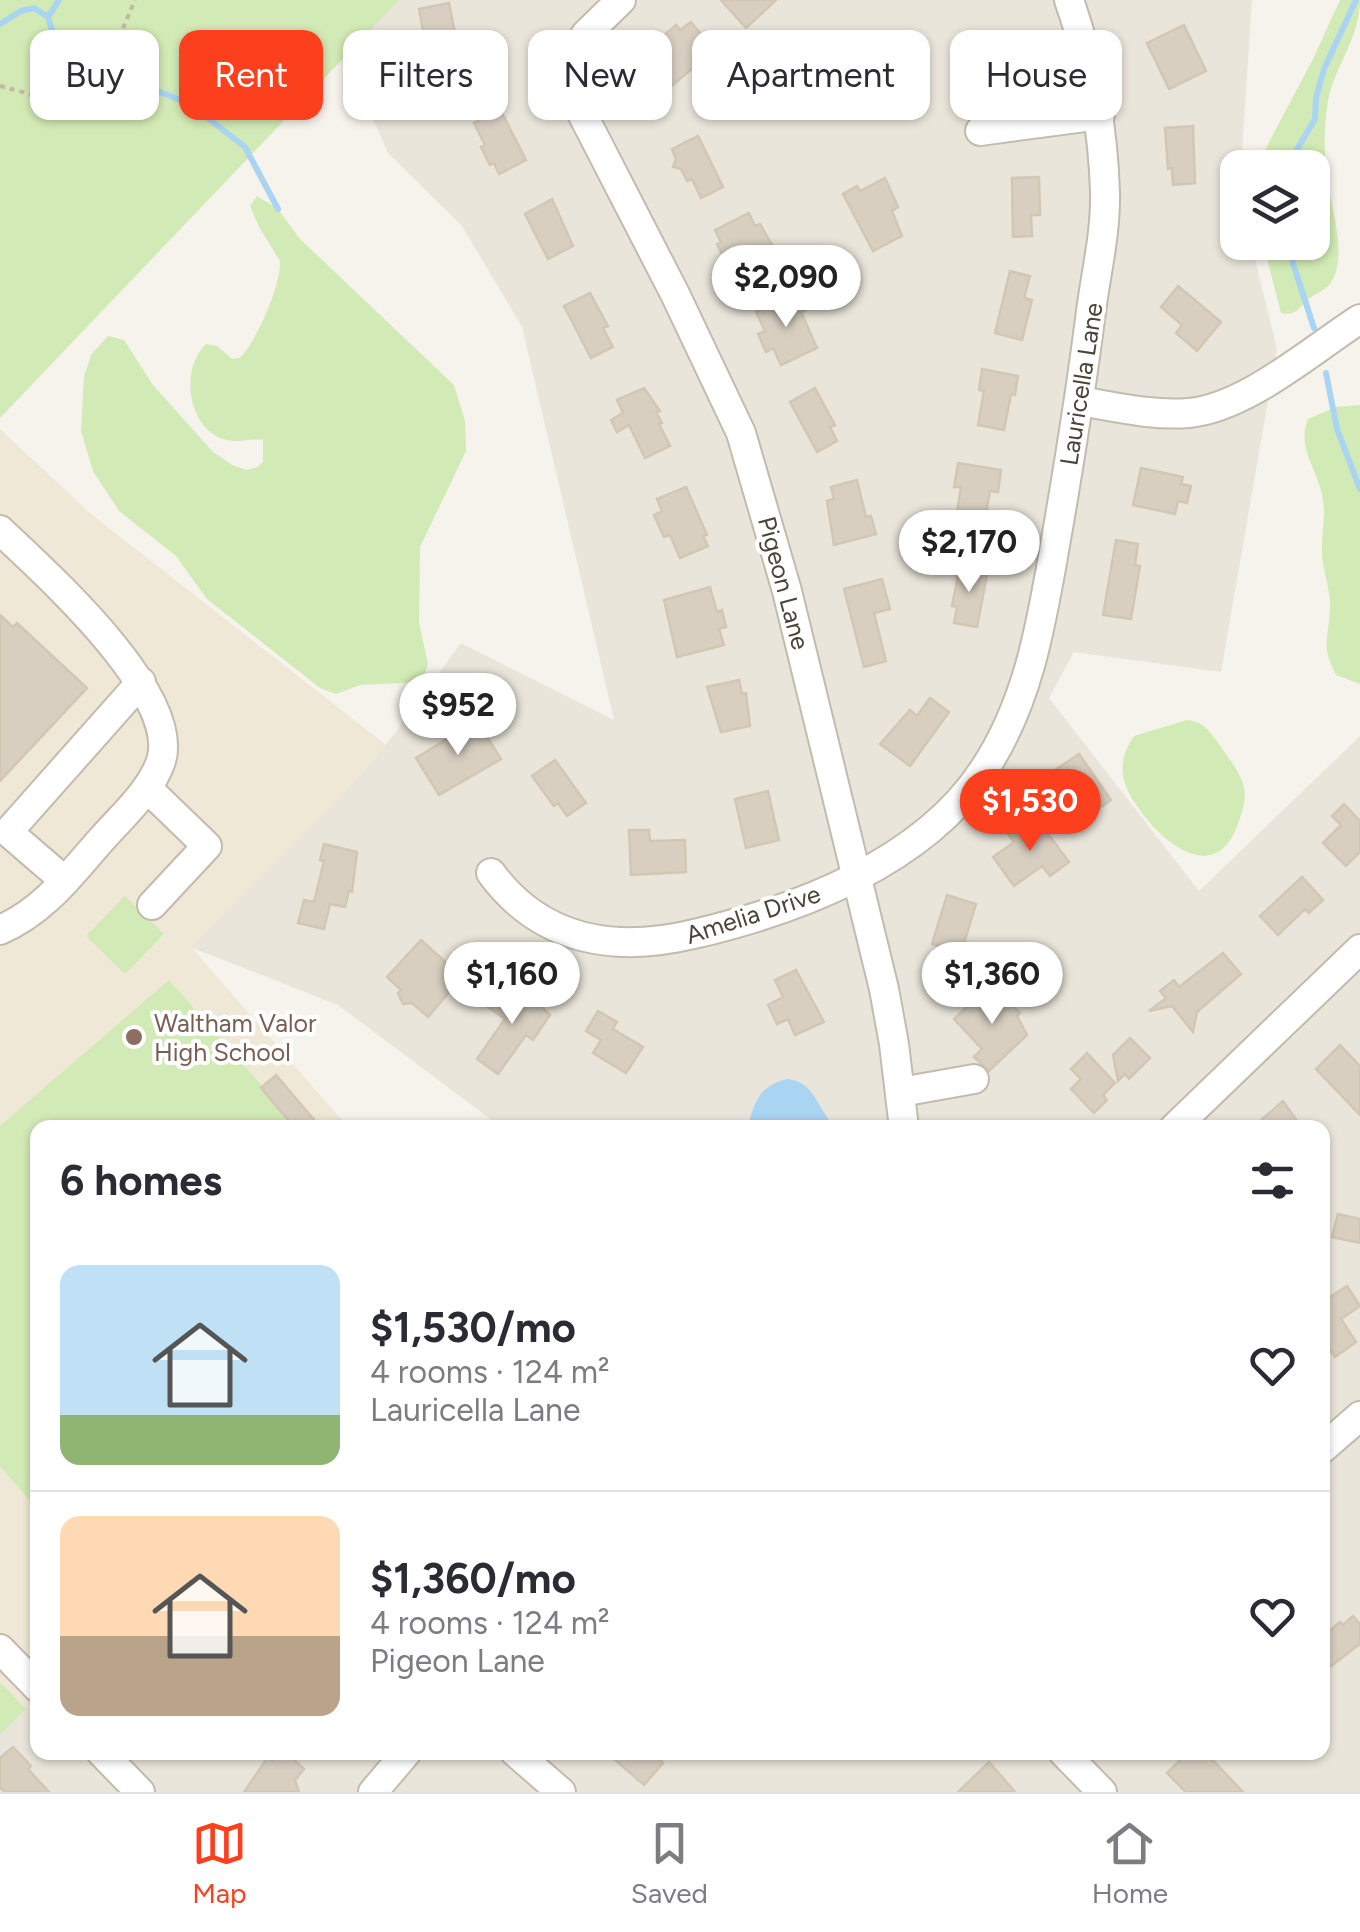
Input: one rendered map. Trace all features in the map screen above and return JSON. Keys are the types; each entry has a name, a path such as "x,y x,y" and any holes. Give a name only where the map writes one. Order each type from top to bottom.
{"street":[{"name":"Pigeon Lane","path":"621,0 586,34 572,56 572,94 741,434 788,591 884,989 903,1120"},
{"name":"Lauricella Lane","path":"1069,0 1079,30"},
{"path":"980,132 1065,120"},
{"name":"Lauricella Lane","path":"856,879 919,840 982,774 1009,727 1027,679 1040,631 1100,266 1105,196 1100,120"},
{"path":"1080,401 1169,414 1194,413 1224,404 1265,382 1360,319"},
{"path":"0,530 136,672 152,701 161,731 162,758 146,788 65,881 24,920 0,930"},
{"path":"65,881 8,832 141,682"},
{"path":"146,788 206,846 152,905"},
{"name":"Amelia Drive","path":"492,873 510,899 535,918 599,940 632,942 676,939 724,927 856,879"},
{"path":"1182,1120 1360,949"},
{"path":"901,1092 974,1079"},
{"path":"1330,1441 1360,1416"},
{"path":"4,1653 30,1680"},
{"path":"109,1760 140,1792"},
{"path":"373,1792 400,1760"},
{"path":"524,1760 561,1792"},
{"path":"1071,1760 1102,1792"}],"path":[{"path":"0,86 65,103 84,101 95,91 135,0"}],"shaded area":[{"path":"399,0 1252,0 1242,150 1220,150 1220,260 1255,260 1277,349 1221,672 1074,652 1049,698 1199,891 1360,736 1360,1792 0,1792 0,1735 30,1705 30,1760 1330,1760 1330,1120 492,1120 338,1005 190,947 336,802 386,745 461,643 614,720 522,327 462,226 388,153 373,120 508,120 508,30 370,30"},
{"name":"Waltham Valor High School","path":"0,429 91,514 386,745 336,802 191,947 342,1120 30,1120 30,1705 26,1709 0,1682"}],"green space":[{"path":"0,0 399,0 370,30 343,30 343,59 323,80 323,30 179,30 179,120 284,120 0,418"},
{"path":"1340,0 1360,0 1356,27 1331,88 1325,150 1266,150 1268,144"},
{"path":"1330,192 1337,229 1336,272 1330,284 1294,312 1281,313 1267,260 1330,260"},
{"path":"257,196 278,209 300,239 454,385 465,421 466,451 420,547 419,622 428,664 422,682 360,685 336,694 320,688 207,599 176,556 119,511 93,471 81,431 84,377 91,355 108,336 124,340 153,385 213,452 246,470 263,461 263,440 233,441 211,432 195,410 190,381 198,354 206,344 217,346 232,359 240,358 267,312 280,261 250,206"},
{"path":"1360,405 1360,684 1336,675 1328,656 1330,601 1322,554 1324,507 1305,430 1308,419 1336,407"},
{"path":"1187,720 1211,733 1237,771 1245,792 1238,824 1228,843 1216,853 1203,856 1174,845 1160,833 1131,797 1124,780 1125,754 1134,736"},
{"path":"125,896 164,934 125,974 86,936"},
{"path":"169,980 292,1120 30,1120 30,1501 0,1466 0,1126"},
{"path":"0,1682 26,1709 0,1735"}],"water":[{"path":"787,1079 804,1085 829,1120 750,1120 760,1096 770,1086"}],"building":[{"path":"721,0 776,0 746,28"},
{"path":"449,3 454,30 423,30 419,9"},
{"path":"691,22 698,30 692,30 692,69 672,86 670,30 676,25 680,30"},
{"path":"1184,25 1206,71 1169,89 1147,43"},
{"path":"506,120 526,160 499,174 481,147 485,145 474,123"},
{"path":"1193,126 1195,183 1173,185 1165,128"},
{"path":"698,136 723,187 701,198 692,179 687,181 681,169 673,167 676,159 672,149"},
{"path":"1039,177 1040,215 1031,215 1032,236 1013,237 1012,178"},
{"path":"885,178 898,207 892,211 902,236 873,251 843,194 857,186 860,191"},
{"path":"552,199 573,246 548,259 525,214"},
{"path":"749,213 782,262 733,285 715,230"},
{"path":"1010,271 1030,276 1024,298 1032,300 1022,340 995,333"},
{"path":"1178,286 1221,322 1197,351 1176,333 1182,325 1161,307"},
{"path":"590,293 608,326 603,328 613,347 591,358 564,306"},
{"path":"797,294 817,348 781,365 773,348 766,352 758,334 765,331 756,312"},
{"path":"982,369 1018,376 1004,430 978,425 984,391 979,390"},
{"path":"644,388 660,411 656,412 662,423 659,424 670,446 645,458 629,425 617,432 611,420 623,413 617,400"},
{"path":"815,388 835,425 830,427 837,441 817,452 790,402"},
{"path":"958,463 1001,470 998,492 990,491 983,530 955,525 961,487 954,487"},
{"path":"1141,468 1183,477 1181,484 1191,486 1187,503 1178,501 1175,514 1133,505"},
{"path":"857,480 866,517 871,516 876,534 834,545 827,501 834,499 831,487"},
{"path":"686,487 708,546 680,558 670,535 664,537 654,515 662,511 657,499"},
{"path":"1116,540 1138,544 1135,565 1140,566 1131,619 1103,615"},
{"path":"960,565 988,570 977,627 954,623 957,607 952,606"},
{"path":"882,579 890,609 874,613 886,661 864,667 844,589"},
{"path":"710,587 717,612 722,610 726,627 719,629 724,645 677,657 664,600"},
{"path":"0,615 13,627 17,623 87,688 0,781"},
{"path":"739,680 742,694 746,693 750,726 721,732 707,687"},
{"path":"930,698 949,712 910,766 880,744 910,710 917,716"},
{"path":"477,721 501,759 439,795 416,758"},
{"path":"1079,754 1111,800 1084,819 1052,772"},
{"path":"555,760 586,803 567,816 558,803 554,806 532,776"},
{"path":"768,791 779,840 746,848 735,799"},
{"path":"1344,804 1360,821 1360,852 1346,866 1323,843 1341,825 1332,816"},
{"path":"1040,823 1069,862 1050,876 1042,866 1014,886 993,857 1014,842 1008,834 1022,824 1028,832"},
{"path":"629,830 649,830 650,841 685,840 686,872 631,875"},
{"path":"324,844 357,852 352,892 349,891 345,907 330,904 324,929 298,923 304,900 314,902"},
{"path":"1302,877 1323,900 1309,913 1305,909 1278,935 1260,916"},
{"path":"947,895 976,904 961,953 932,944"},
{"path":"421,940 462,977 428,1017 412,1003 403,1004 398,993 401,990 387,977"},
{"path":"1223,953 1241,974 1197,1012 1193,1032 1172,1006 1149,1011 1166,998 1160,991 1174,980 1179,987"},
{"path":"796,970 824,1022 795,1035 788,1019 777,1024 768,1005 783,997 775,980"},
{"path":"502,987 526,999 529,995 550,1015 533,1040 526,1035 498,1074 477,1059 505,1019 488,1007"},
{"path":"988,987 1001,1002 1006,998 1020,1013 1017,1016 1027,1035 989,1071 974,1057 982,1049 954,1019"},
{"path":"598,1011 617,1022 613,1029 643,1047 626,1073 593,1053 601,1040 586,1031"},
{"path":"1130,1038 1150,1058 1129,1079 1125,1074 1118,1081 1113,1055"},
{"path":"1340,1045 1360,1066 1360,1115 1316,1069"},
{"path":"1087,1053 1115,1083 1103,1095 1107,1100 1094,1113 1071,1089 1081,1079 1071,1069"},
{"path":"276,1075 314,1120 288,1120 261,1088"},
{"path":"1283,1101 1296,1120 1261,1120"},
{"path":"1338,1214 1360,1219 1360,1243 1332,1237"},
{"path":"1347,1286 1360,1306 1341,1319 1356,1342 1335,1357 1330,1350 1330,1297"},
{"path":"1353,1616 1360,1624 1360,1644 1330,1667 1330,1630 1340,1622 1343,1625"},
{"path":"13,1747 49,1792 5,1792 0,1787 0,1758"},
{"path":"266,1760 294,1760 304,1769 295,1780 299,1792 244,1792"},
{"path":"615,1760 660,1760 663,1763 644,1785"},
{"path":"1180,1760 1213,1760 1243,1792 1186,1792 1167,1773"},
{"path":"989,1762 1015,1792 958,1792"}],"waterway":[{"path":"48,17 59,0"},
{"path":"1297,150 1315,119 1324,69 1356,0"},
{"path":"0,24 34,8 48,17 56,44 75,58 190,104 245,147 278,209"},
{"path":"1292,260 1314,328"},
{"path":"1326,373 1337,429 1360,489"}],"place":[{"name":"Waltham Valor High School","path":"134,1037"}]}
